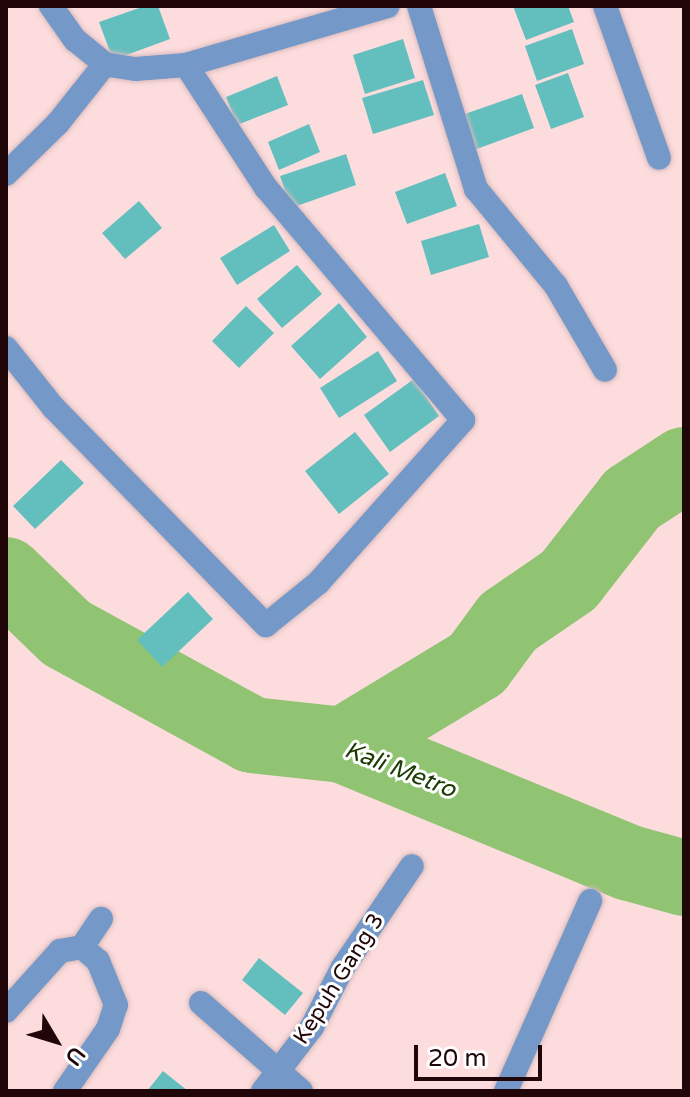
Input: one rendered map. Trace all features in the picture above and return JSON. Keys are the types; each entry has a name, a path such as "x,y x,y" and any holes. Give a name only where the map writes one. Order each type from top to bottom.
{"street":[{"path":"51,6 75,40 105,64 135,69 186,65 388,6"},
{"path":"419,6 476,189 556,286 605,370"},
{"path":"605,6 659,158"},
{"path":"6,174 58,123 105,64"},
{"path":"6,348 53,407 266,625 318,583 463,420 266,188 186,65"},
{"name":"Kepuh Gang 3","path":"271,1082 412,866"},
{"path":"506,1091 590,901"},
{"path":"65,1091 108,1029 116,1005 90,954 101,919"},
{"path":"6,1011 60,951 90,954"},
{"path":"201,1003 271,1082 301,1091"}],"building":[{"path":"145,6 158,6 170,39 113,60 99,22"},
{"path":"513,6 568,6 574,22 526,40"},
{"path":"572,29 584,64 537,81 525,46"},
{"path":"403,39 415,78 365,94 353,55"},
{"path":"568,73 584,117 551,129 535,85"},
{"path":"277,76 288,105 237,125 226,97"},
{"path":"423,80 434,115 373,134 362,98"},
{"path":"522,94 534,128 474,150 462,115"},
{"path":"309,124 320,152 279,170 268,142"},
{"path":"346,154 356,185 291,208 280,176"},
{"path":"445,173 457,206 407,224 395,192"},
{"path":"139,201 162,228 125,259 102,233"},
{"path":"479,224 489,257 431,275 421,241"},
{"path":"274,225 290,251 237,285 220,258"},
{"path":"297,265 322,294 282,328 257,299"},
{"path":"339,303 367,337 320,379 291,346"},
{"path":"246,306 274,333 239,368 212,341"},
{"path":"378,351 397,381 339,418 320,388"},
{"path":"414,379 439,416 390,452 364,415"},
{"path":"355,432 389,474 339,514 305,471"},
{"path":"61,460 84,483 35,529 13,506"},
{"path":"188,592 213,619 162,667 137,640"},
{"path":"259,958 303,993 285,1015 242,980"},
{"path":"163,1071 188,1091 147,1091"}],"waterway":[{"path":"343,745 477,664 508,622 569,580 632,499 684,465"},
{"name":"Kali Metro","path":"6,575 66,633 252,735 343,745 630,863 684,878"}]}
